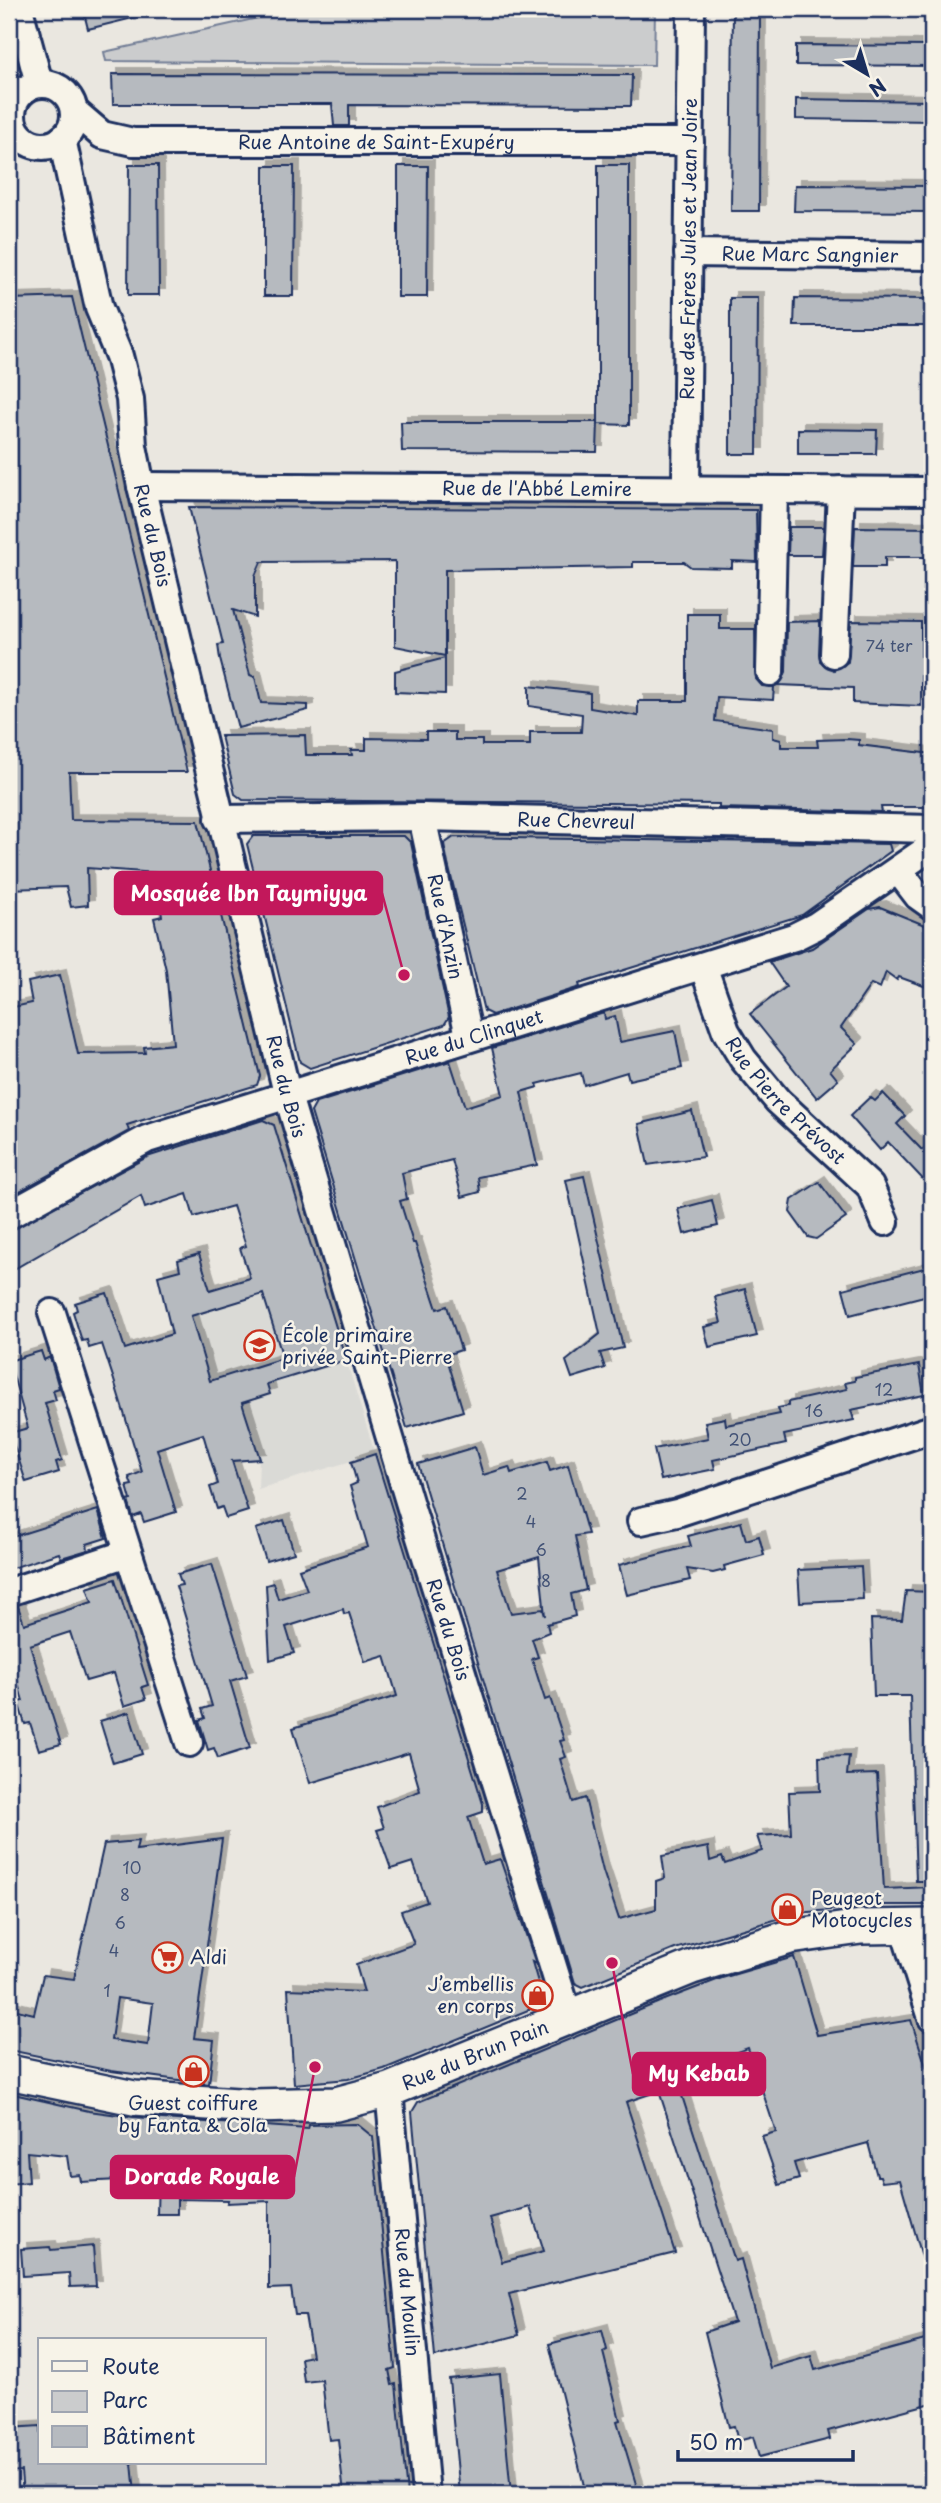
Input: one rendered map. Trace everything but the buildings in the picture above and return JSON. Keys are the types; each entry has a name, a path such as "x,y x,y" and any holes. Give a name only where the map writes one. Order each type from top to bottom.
{"main road":[{"name":"Rue du Brun Pain","path":"9,2072 134,2098 253,2106 335,2104 389,2090 692,1967 790,1937 825,1930 918,1926"}],"street":[{"path":"19,9 39,83"},
{"name":"Rue des Frères Jules et Jean Joire","path":"686,489 691,9"},
{"path":"39,83 50,84 64,91 74,111 72,127 62,139 48,146 33,145 20,136 10,124 15,99 25,88 39,83"},
{"name":"Rue Antoine de Saint-Exupéry","path":"74,111 102,135 133,142 690,142"},
{"name":"Rue du Bois","path":"62,139 99,307 119,356 130,399 132,446 141,486 287,1093 402,1478 569,2018"},
{"name":"Rue Marc Sangnier","path":"688,253 932,256"},
{"name":"Rue de l'Abbé Lemire","path":"141,486 932,491"},
{"path":"771,672 774,490"},
{"path":"834,654 841,490"},
{"name":"Rue Chevreul","path":"219,819 422,817 932,829"},
{"name":"Rue d'Anzin","path":"422,817 469,1037"},
{"name":"Rue du Clinquet","path":"9,1215 136,1143 287,1093 807,932 932,846"},
{"path":"898,870 918,896 932,906"},
{"name":"Rue Pierre Prévost","path":"703,966 726,1031 743,1059 778,1101 870,1186 885,1222"},
{"path":"52,1313 189,1743"},
{"path":"641,1521 677,1513 932,1429"},
{"path":"9,1592 128,1553"},
{"path":"918,1926 932,2018"},
{"name":"Rue du Moulin","path":"389,2090 426,2494"}],"shaded area":[{"name":"École primaire privée Saint-Pierre","path":"315,1258 375,1454 258,1489 259,1459 211,1463 164,1304"}],"green space":[{"path":"283,9 655,9 654,65 106,61 104,52 258,18"}],"place":[{"name":"Mosquée Ibn Taymiyya","path":"404,975"},
{"name":"École primaire privée Saint-Pierre","path":"259,1346"},
{"name":"Peugeot Motocycles","path":"788,1909"},
{"name":"Aldi","path":"167,1957"},
{"name":"My Kebab","path":"612,1963"},
{"name":"J’embellis en corps","path":"537,1995"},
{"name":"Dorade Royale","path":"315,2067"},
{"name":"Guest coiffure by Fanta & Cola","path":"193,2072"}]}
